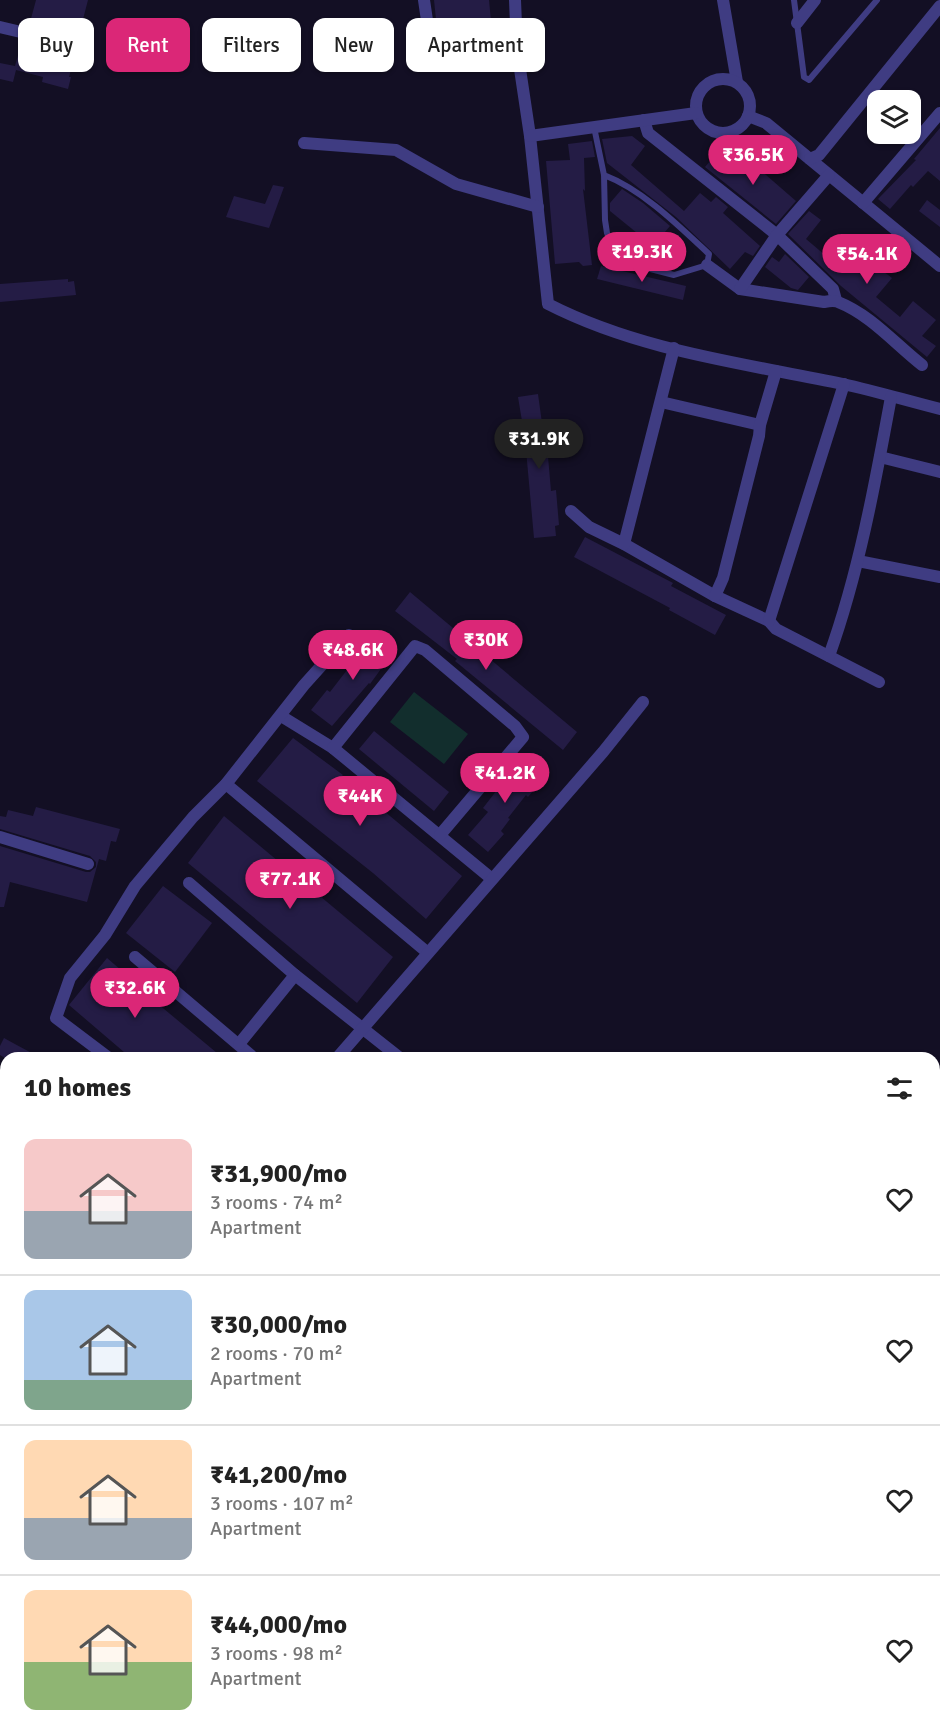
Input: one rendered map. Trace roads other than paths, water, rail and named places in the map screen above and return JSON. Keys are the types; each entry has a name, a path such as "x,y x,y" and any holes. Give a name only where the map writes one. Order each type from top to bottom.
{"street":[{"path":"424,0 426,18"},
{"path":"515,0 516,18"},
{"path":"723,0 737,82"},
{"path":"797,23 815,0"},
{"path":"810,159 819,155 940,6"},
{"path":"0,27 18,31"},
{"path":"520,72 530,136 548,304 583,322 720,361 844,384 940,409"},
{"path":"719,78 737,82 749,97 748,116 737,129 721,134 705,127 696,112 695,103 698,94 703,87 719,78"},
{"path":"530,136 696,112"},
{"path":"863,203 940,113"},
{"path":"748,116 766,123 940,265"},
{"path":"644,120 648,133 777,235 832,289 836,300 874,323 922,365"},
{"path":"304,143 396,150 456,184 538,207"},
{"path":"740,289 777,235 829,175"},
{"path":"707,266 740,289 824,302 836,300"},
{"path":"624,544 674,348"},
{"path":"715,596 723,578 760,425 776,371"},
{"path":"769,621 844,384"},
{"path":"829,656 845,612 858,561 891,396"},
{"path":"661,402 760,425"},
{"path":"880,456 940,472"},
{"path":"571,511 589,527 624,544 715,596 769,621 776,629 879,682"},
{"path":"858,561 940,576"},
{"path":"101,1052 56,1018 70,978 105,935 135,886 193,817 226,784 304,685 349,635"},
{"path":"333,748 415,646 425,650 515,726 523,737 440,835"},
{"path":"342,1052 603,752 643,702"},
{"path":"281,716 333,748 492,879"},
{"path":"226,784 428,953"},
{"path":"0,837 88,864"},
{"path":"189,883 295,975 393,1052"},
{"path":"135,957 248,1052"},
{"path":"239,1044 295,975"}],"lane":[{"path":"794,0 804,77 809,80 878,0"},
{"path":"594,127 604,175 607,233 611,242 627,262 674,275 707,266 710,254 678,224 620,181 604,175"}]}
